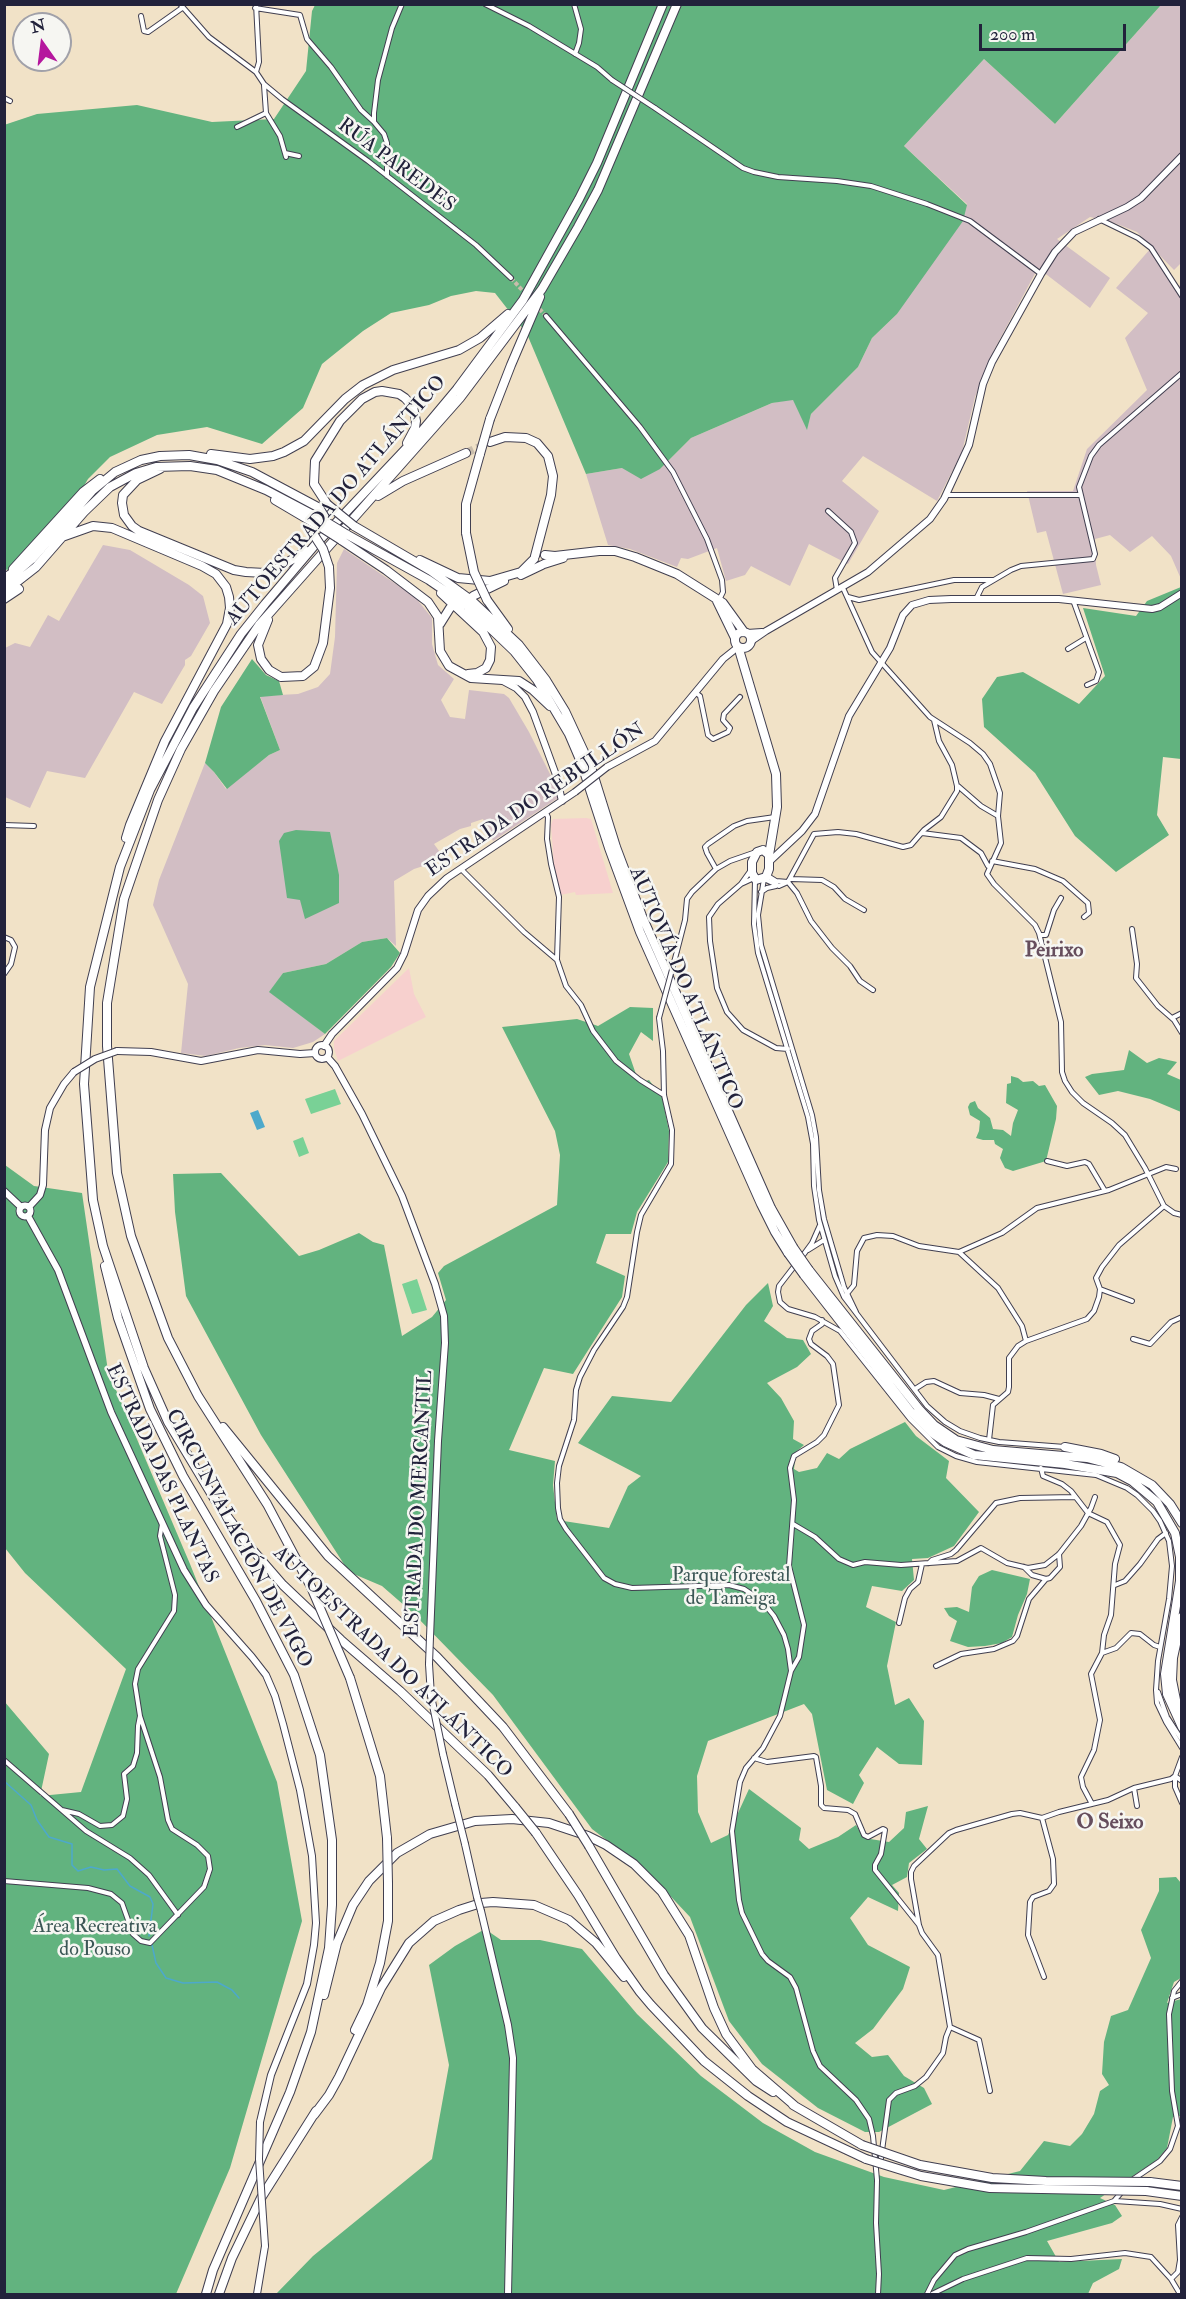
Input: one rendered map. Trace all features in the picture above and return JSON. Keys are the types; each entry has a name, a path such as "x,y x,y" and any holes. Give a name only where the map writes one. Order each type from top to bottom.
{"highway":[{"name":"AUTOESTRADA DO ATLÁNTICO","path":"640,1992 536,1833 488,1775 400,1691 283,1586 215,1500 168,1422 144,1368 103,1246 93,1200 84,1084 90,987 120,867 150,790 203,692 241,634 315,545 458,389 523,300 597,163 663,4"},
{"name":"AUTOESTRADA DO ATLÁNTICO","path":"267,1504 198,1396 168,1338 129,1226 117,1173 108,1057 107,1003 124,899 158,800 181,749 214,691 259,625 482,372 549,277 598,190 677,4"},
{"path":"519,645 487,600 474,572 466,533 466,508 490,419 549,277"},
{"path":"189,455 208,454 250,459 284,452 304,441 345,399 363,385 384,374 449,354 470,345 492,330 523,300"},
{"path":"328,508 314,484 315,461 340,421 362,399 375,392 391,391 399,394 413,408 415,428 399,456"},
{"path":"490,442 505,437 526,438 537,443 548,456 553,476 551,495 535,557 536,564 543,565"},
{"path":"367,504 403,481 466,453"},
{"name":"AUTOVÍA DO ATLÁNTICO","path":"4,584 33,559 92,491 115,472 151,458 173,454 217,460 252,472 328,508 431,571 471,600 519,645 546,680 580,742 642,916 791,1250"},
{"name":"AUTOVÍA DO ATLÁNTICO","path":"4,592 36,567 84,512 110,488 136,473 156,467 190,466 217,470 266,490 318,526 429,580 467,606 514,651 537,680 559,716 581,762 640,932 775,1232 791,1250 871,1361 926,1428 960,1450 989,1457 1065,1464 1107,1471 1132,1481 1157,1502 1175,1533 1180,1557 1180,1581 1165,1674 1167,1694 1182,1727"},
{"path":"166,467 137,480 127,488 123,495 124,515 139,531 234,570 256,573 265,573 285,566 315,545"},
{"path":"14,569 83,492 104,476 115,472"},
{"path":"266,490 274,499 318,526 329,567 330,588 323,643 314,667 303,676 281,677 268,670 261,659 258,645 271,612"},
{"path":"62,537 86,527 112,528 216,574 226,587 229,597 230,608 227,624 180,711 151,773 130,825 120,867"},
{"path":"504,581 528,558 540,534"},
{"path":"344,537 434,609 438,617 438,644 442,657 449,666 471,678 508,679 526,685 559,716"},
{"path":"390,547 401,549 458,578 490,581 521,572 540,553 545,555 572,554 598,550 635,556 697,585 728,607 745,633 751,638 742,644"},
{"path":"472,596 572,554"},
{"path":"543,565 545,555"},
{"path":"4,599 32,577 36,567"},
{"path":"429,580 483,632 491,647 490,660 486,668 472,675 460,673"},
{"path":"717,601 742,644"},
{"path":"434,609 442,613 449,610 438,632"},
{"path":"745,633 739,633 742,644 740,653 776,774 778,795 776,817 766,852 766,877 754,879 751,866 766,852 772,833"},
{"name":"CIRCUNVALACIÓN DE VIGO","path":"103,1246 107,1280 150,1409 183,1476 256,1601 294,1675 320,1755 332,1840 332,1905 329,1948 315,2019 290,2092 213,2270 206,2295"},
{"name":"AUTOVÍA DO ATLÁNTICO","path":"807,1272 919,1409 934,1425 956,1440 993,1450 1087,1458 1107,1462 1136,1474 1152,1485 1170,1504 1182,1523"},
{"path":"855,1350 871,1361"},
{"path":"889,1384 910,1419"},
{"name":"AUTOESTRADA DO ATLÁNTICO","path":"198,1396 328,1556 437,1657 502,1727 569,1814 664,1975 702,2028 756,2081 862,2145 920,2165 992,2178 1150,2182 1182,2186"},
{"path":"1065,1447 1101,1454 1127,1464 1142,1474 1152,1485"},
{"name":"CIRCUNVALACIÓN DE VIGO","path":"219,2295 232,2258 261,2198 314,2115 335,2076 367,2005 380,1963 388,1921 387,1838 380,1776 350,1678 311,1587 267,1504"},
{"path":"1182,1617 1173,1658 1172,1680 1177,1705 1182,1715"},
{"name":"AUTOESTRADA DO ATLÁNTICO","path":"315,2019 324,1999 337,1942 359,1894 378,1869 414,1842 453,1826 494,1819 534,1820 588,1836 620,1854 662,1892 689,1935 711,2002 726,2034 752,2069 795,2106"},
{"name":"AUTOESTRADA DO ATLÁNTICO","path":"314,2115 339,2077 381,1988 409,1943 434,1921 459,1910 481,1903 504,1902 534,1905 569,1920 596,1943 624,1977 704,2061 748,2096 787,2122 866,2159 921,2176 990,2188 1146,2191 1182,2196"}],"street":[{"path":"374,122 378,80 392,28 402,4"},
{"path":"485,4 529,26 597,67 612,80 743,168 777,177 871,186 927,204 970,221 1041,274"},
{"path":"574,4 580,29 579,43 574,54"},
{"path":"141,16 144,31 148,32 181,6 209,37 256,72 263,82 266,113 280,136 285,155 299,156"},
{"path":"256,72 259,62 256,6 300,15 307,39 332,67 361,110 384,134 387,143 387,176"},
{"name":"RÚA PAREDES","path":"263,82 476,245 511,278"},
{"path":"4,98 10,101"},
{"path":"237,127 266,113"},
{"name":"ESTRADA DO REBULLÓN","path":"324,1046 332,1034 397,968 415,919 423,903 437,887 546,813 607,767 655,741 728,653 868,572 930,519 946,495 969,445 983,384 992,362 1055,252 1074,232 1128,207 1141,198 1182,156"},
{"path":"1099,219 1138,238 1151,248 1182,296"},
{"path":"546,316 640,427 674,472 707,538 722,580 723,592 717,601"},
{"path":"976,599 982,587 1021,566 1093,559 1095,554 1079,488 1091,456 1100,445 1182,373"},
{"path":"946,495 1080,495"},
{"path":"828,511 851,532 855,543 835,578 840,589 848,597 866,643 934,719 970,743 987,759 997,778 1000,793 998,816 1001,843 987,874 989,879 1035,925 1040,935 1061,1022 1062,1072 1065,1081 1083,1103 1119,1129 1131,1144 1164,1206 1182,1215"},
{"path":"4,576 14,569"},
{"path":"848,597 859,600 954,580 994,580"},
{"path":"791,1671 788,1648 774,1616 762,1601 744,1589 729,1585 632,1588 615,1584 604,1578 560,1519 557,1483 559,1466 574,1420 576,1390 580,1377 594,1350 623,1307 627,1297 641,1215 671,1164 672,1131 664,1095 663,1051 659,1018 685,920 687,899 716,869 742,857 781,850 802,831 815,814 849,716 895,638 903,615 912,605 929,600 1073,600 1152,609 1160,607 1182,593"},
{"path":"1073,600 1099,672 1096,681 1087,685"},
{"path":"745,633 766,631"},
{"path":"1068,649 1086,638"},
{"path":"494,678 516,688 525,697 533,712 556,775 562,801"},
{"path":"696,693 700,696 708,735 713,740 728,732 730,728 723,720 724,714 740,698"},
{"path":"760,893 789,880 814,834 838,832 856,834 903,847 911,845 921,833 941,817 957,791 957,786 952,765 939,741 934,719"},
{"path":"957,786 981,806 998,816"},
{"path":"546,813 549,856 559,897 558,960 566,986 581,1005 593,1031 616,1061 664,1095"},
{"path":"716,869 705,847 708,844 734,826 747,821 776,817"},
{"path":"4,825 34,826"},
{"path":"921,833 961,838 981,853 989,867"},
{"path":"766,852 781,850"},
{"path":"742,857 750,859 751,866 741,884 718,904 709,917 712,964 717,988 727,1012 742,1030 776,1048 789,1049"},
{"path":"992,861 1035,869 1063,881 1088,903 1089,913 1084,917"},
{"path":"461,869 524,932 558,960"},
{"path":"766,877 776,881 822,880 834,887 845,899 864,910"},
{"path":"766,877 779,886"},
{"path":"766,877 760,893 758,915 762,952 811,1130 815,1199 820,1225 845,1295 861,1320 927,1406 945,1422 960,1431 988,1440 1065,1447"},
{"path":"741,884 754,879 753,916 756,945 812,1115 822,1212 845,1295"},
{"path":"789,880 816,929 850,966 860,981 873,990"},
{"path":"1040,935 1046,935 1054,910 1061,898"},
{"path":"1132,929 1137,964 1136,978 1158,1006 1172,1018 1182,1033"},
{"path":"4,937 11,940 15,947 11,964 4,974"},
{"path":"1172,1018 1182,1013"},
{"path":"324,1046 328,1051 327,1057 318,1058 315,1053 317,1047 324,1046"},
{"path":"4,1191 21,1207 29,1207 40,1195 43,1185 45,1130 50,1108 74,1072 95,1059 117,1052 151,1052 201,1061 258,1050 315,1053"},
{"name":"ESTRADA DO MERCANTIL","path":"327,1057 352,1095 382,1151 402,1196 435,1284 444,1316 445,1343 438,1441 429,1664 431,1696 508,2025 513,2058 508,2295"},
{"path":"818,1158 817,1185 824,1238 841,1279"},
{"path":"1047,1161 1067,1166 1085,1162 1089,1164 1105,1191"},
{"path":"845,1295 854,1285 857,1251 864,1238 877,1235 893,1236 919,1246 958,1252 1002,1233 1038,1208 1105,1191 1166,1167 1176,1169"},
{"path":"988,1440 993,1405 1008,1392 1011,1353 1026,1341 1087,1319 1094,1311 1100,1289 1096,1278 1119,1245 1164,1206"},
{"path":"21,1207 20,1214 23,1217 31,1213 29,1207"},
{"name":"ESTRADA DAS PLANTAS","path":"28,1216 58,1270 111,1412 194,1589 252,1657 271,1686 300,1790 312,1857 316,1923 310,1972 300,2005 271,2075 260,2121 259,2159 265,2246 257,2295"},
{"path":"820,1225 807,1250 782,1281 778,1292 780,1302 788,1310 822,1320 845,1336 910,1419 938,1447 956,1456 977,1462 1096,1475 1127,1488 1153,1511 1166,1533 1171,1552 1172,1578 1160,1647 1156,1687 1158,1703 1166,1722 1182,1748"},
{"path":"814,1238 824,1238"},
{"path":"807,1250 824,1238"},
{"path":"813,1247 823,1247 828,1251"},
{"path":"958,1252 999,1288 1022,1326 1026,1341"},
{"path":"1100,1289 1132,1301"},
{"path":"1133,1339 1149,1344 1171,1322 1182,1317"},
{"path":"820,1326 822,1320"},
{"path":"834,1327 820,1326 812,1331 809,1339 811,1344 833,1364 839,1405 824,1435 792,1460 790,1468 794,1500 789,1566 804,1625 799,1657 791,1671 780,1716 763,1748 746,1768 740,1782 731,1843 742,1913 762,1954 790,1977 796,1988 813,2051 820,2066 856,2100 869,2119 877,2174 878,2295"},
{"path":"915,1389 926,1382 934,1381 960,1393 999,1399"},
{"path":"1041,1468 1043,1476 1062,1484 1088,1513 1107,1522 1120,1545 1115,1564 1111,1615 1104,1635 1102,1653 1093,1669 1091,1680 1100,1720 1094,1750 1081,1777 1083,1787 1092,1804"},
{"path":"929,1563 956,1550 996,1503 1020,1498 1076,1497"},
{"path":"793,1523 815,1537 839,1559 853,1565 865,1562 901,1565 957,1561 981,1548 1007,1563 1024,1567 1046,1565 1059,1554 1088,1513 1095,1497"},
{"path":"4,1881 88,1888 111,1894 122,1903 133,1934 141,1941 150,1943 204,1887 210,1869 208,1856 197,1845 172,1829 168,1820 160,1777 140,1716 135,1684 138,1669 174,1611 175,1595 160,1536 162,1524"},
{"path":"1115,1586 1125,1581 1158,1539 1166,1533"},
{"path":"936,1666 961,1654 994,1648 1013,1641 1017,1636 1029,1599 1060,1567 1059,1554"},
{"path":"899,1623 905,1598 918,1582 922,1563"},
{"path":"1024,1567 1032,1575 1046,1579"},
{"path":"1102,1653 1116,1648 1131,1633 1140,1634 1160,1647"},
{"path":"1156,1687 1167,1717 1182,1740"},
{"path":"62,1810 79,1814 100,1826 112,1825 123,1816 127,1799 124,1774 133,1766 137,1754 140,1716"},
{"path":"754,1758 766,1761 814,1756 816,1758 821,1786 821,1805 828,1809 848,1810 855,1814 864,1835 868,1837 880,1830 885,1830 881,1854 874,1865 875,1870 919,1925"},
{"path":"1182,1757 1175,1776 1175,1787 1182,1803"},
{"path":"4,1760 86,1831 130,1858 149,1875 178,1915"},
{"path":"877,2174 889,2100 896,2093 915,2086 926,2077 943,2053 950,2027 938,1954 922,1933 919,1925 911,1872 919,1861 949,1833 1012,1814 1042,1818 1121,1795 1134,1788 1175,1776"},
{"path":"1175,1776 1182,1781"},
{"path":"1134,1788 1137,1806"},
{"path":"1042,1818 1053,1859 1054,1884 1050,1891 1030,1902 1028,1935 1044,1977"},
{"path":"1114,2201 1132,2180 1160,2161 1170,2149 1180,2125 1172,2091 1168,2014 1172,1998 1182,1981"},
{"path":"1172,1998 1182,1994"},
{"path":"950,2027 979,2040 990,2091"},
{"path":"927,2295 934,2280 955,2255 968,2249 1026,2232 1114,2201 1160,2204 1182,2209"},
{"path":"1171,2279 1178,2272 1180,2260 1178,2225 1182,2217"},
{"path":"932,2295 963,2279 1035,2257 1071,2259 1137,2254 1151,2257 1171,2279 1180,2295"}],"shaded area":[{"path":"1161,5 1181,5 1181,263 1174,270 1137,232 1112,222 1090,217 1057,239 1110,278 1090,308 1038,268 994,350 975,397 962,452 937,501 863,456 842,481 879,511 848,564 809,544 790,586 751,566 745,575 726,581 717,548 688,559 681,558 677,567 630,549 608,545 586,474 622,468 660,469 691,438 772,403 793,399 807,429 811,414 858,367 872,338 897,314 967,204 904,146 984,59 1055,124"},
{"path":"1151,248 1177,288 1181,284 1181,579 1171,556 1152,536 1130,552 1110,535 1095,539 1096,565 1101,585 1063,594 1046,531 1037,533 1027,491 1073,491 1087,449 1147,390 1125,338 1148,313 1116,288"},
{"path":"103,545 130,550 189,585 203,596 210,623 191,656 185,660 185,665 162,704 134,692 85,778 47,771 30,808 5,797 5,648 15,643 30,647 48,615 59,621"},
{"path":"344,549 415,597 432,618 432,644 438,665 454,679 441,700 450,717 465,719 469,690 504,694 509,698 529,732 561,796 493,841 483,819 471,823 471,826 460,829 434,844 445,859 414,869 394,881 396,946 387,938 362,942 326,964 283,973 270,992 325,1034 313,1042 293,1048 265,1045 239,1048 206,1056 181,1053 188,984 153,905 159,880 205,763 226,789 269,755 280,750 260,696 298,694 318,687 330,674 335,637 337,563"},
{"path":"553,819 591,819 613,893 576,895 575,892 560,895 554,866 551,825"},
{"path":"409,968 414,994 426,1017 338,1061 334,1041"}],"green space":[{"path":"315,5 1161,5 1055,124 984,59 904,146 967,205 963,221 897,314 872,338 858,367 811,414 807,430 793,400 772,403 691,438 660,469 641,479 622,468 586,474 527,334 495,293 476,291 391,313 363,331 322,364 303,408 262,444 207,427 157,435 110,457 88,479 63,521 24,563 7,570 4,568 4,125 37,114 137,105 212,122 274,119 306,71 312,11"},
{"path":"1181,587 1181,759 1163,757 1157,815 1169,835 1116,872 1075,836 1035,773 984,727 982,699 997,677 1023,672 1079,704 1105,676 1083,608 1136,616 1147,601"},
{"path":"252,659 266,675 279,681 283,695 260,697 280,750 269,755 227,789 205,763 221,707"},
{"path":"296,830 330,832 339,875 339,903 305,919 300,900 287,898 279,841 284,833"},
{"path":"387,938 400,953 391,967 325,1034 269,992 283,973 326,964 362,942"},
{"name":"Parque forestal de Tameiga","path":"630,1007 653,1008 653,1041 641,1032 629,1054 639,1083 649,1080 662,1097 669,1131 668,1162 637,1212 631,1234 606,1234 596,1263 625,1276 622,1297 573,1374 544,1368 509,1450 555,1461 553,1485 557,1520 609,1528 628,1486 641,1476 578,1443 612,1396 671,1402 746,1305 768,1283 773,1306 764,1321 787,1338 803,1340 811,1354 797,1367 767,1383 781,1398 794,1421 793,1439 804,1445 796,1452 794,1469 799,1472 817,1468 827,1453 839,1459 850,1449 905,1422 916,1436 949,1461 946,1478 979,1512 954,1546 928,1558 912,1559 914,1580 902,1591 872,1586 866,1607 896,1622 887,1666 895,1705 909,1698 924,1721 922,1765 899,1764 877,1747 859,1775 864,1783 853,1804 827,1790 812,1714 804,1704 708,1741 697,1776 698,1812 711,1843 728,1835 749,1789 801,1828 799,1840 809,1849 838,1837 856,1825 864,1838 889,1842 904,1828 906,1812 928,1806 919,1839 927,1849 909,1863 907,1877 892,1885 899,1893 898,1911 868,1897 850,1918 868,1945 910,1967 903,1989 873,2029 855,2043 872,2057 888,2055 904,2076 924,2088 932,2104 879,2132 865,2132 818,2108 762,2064 729,2021 690,1917 646,1870 592,1829 493,1695 413,1613 382,1586 349,1572 261,1435 186,1296 175,1212 173,1174 221,1173 299,1256 359,1233 373,1242 384,1245 402,1336 432,1317 446,1300 438,1273 444,1266 557,1205 560,1155 555,1131 502,1027 577,1019 598,1026"},
{"path":"1129,1050 1147,1063 1159,1058 1177,1062 1167,1074 1181,1080 1181,1112 1150,1099 1118,1091 1099,1095 1085,1077 1124,1070"},
{"path":"1011,1076 1023,1082 1033,1081 1039,1086 1045,1085 1057,1106 1046,1161 1013,1171 1005,1168 1000,1158 1003,1149 995,1144 994,1140 976,1138 980,1121 970,1115 968,1107 975,1101 978,1108 990,1118 993,1129 1003,1130 1011,1136 1018,1110 1006,1103 1007,1084 1011,1083"},
{"path":"335,1089 341,1104 311,1114 305,1099"},
{"path":"303,1137 309,1153 299,1157 293,1141"},
{"name":"Área Recreativa do Pouso","path":"5,1165 34,1186 82,1193 108,1371 190,1564 277,1782 302,1921 230,2168 176,2294 5,2294 4,1701 49,1754 40,1796 81,1792 126,1669 25,1573 5,1548"},
{"path":"417,1279 427,1310 412,1314 402,1284"},
{"path":"992,1570 1030,1579 1012,1637 1002,1643 985,1646 968,1647 950,1641 957,1621 949,1616 944,1608 957,1607 969,1612 972,1587 979,1576"},
{"path":"1176,1877 1181,1883 1181,1978 1174,1982 1167,2003 1181,1999 1181,2116 1173,2117 1167,2148 1157,2160 1100,2198 1115,2205 1122,2216 1112,2223 1047,2241 1059,2262 1122,2259 1119,2269 1093,2283 1088,2294 276,2294 313,2256 432,2159 449,2065 429,1965 455,1946 485,1929 501,1940 540,1940 582,1949 637,2014 701,2076 763,2123 815,2152 884,2177 944,2190 1020,2171 1044,2141 1070,2146 1082,2134 1094,2114 1100,2091 1109,2085 1102,2074 1104,2042 1111,2016 1128,2010 1151,1958 1141,1930 1159,1891 1159,1878"}],"water":[{"path":"258,1110 265,1127 257,1130 250,1113"}],"waterway":[{"path":"4,1781 31,1805 37,1820 49,1837 72,1844 72,1865 78,1871 91,1867 104,1870 117,1869 130,1886 150,1897 153,1904 149,1936"},
{"path":"152,1945 156,1963 166,1978 183,1983 217,1982 232,1990 239,1998"}],"tunnel":[{"path":"511,278 546,316"},
{"path":"466,453 486,444"}],"district":[{"name":"Peirixo","path":"1054,951"},
{"name":"O Seixo","path":"1110,1823"}]}
